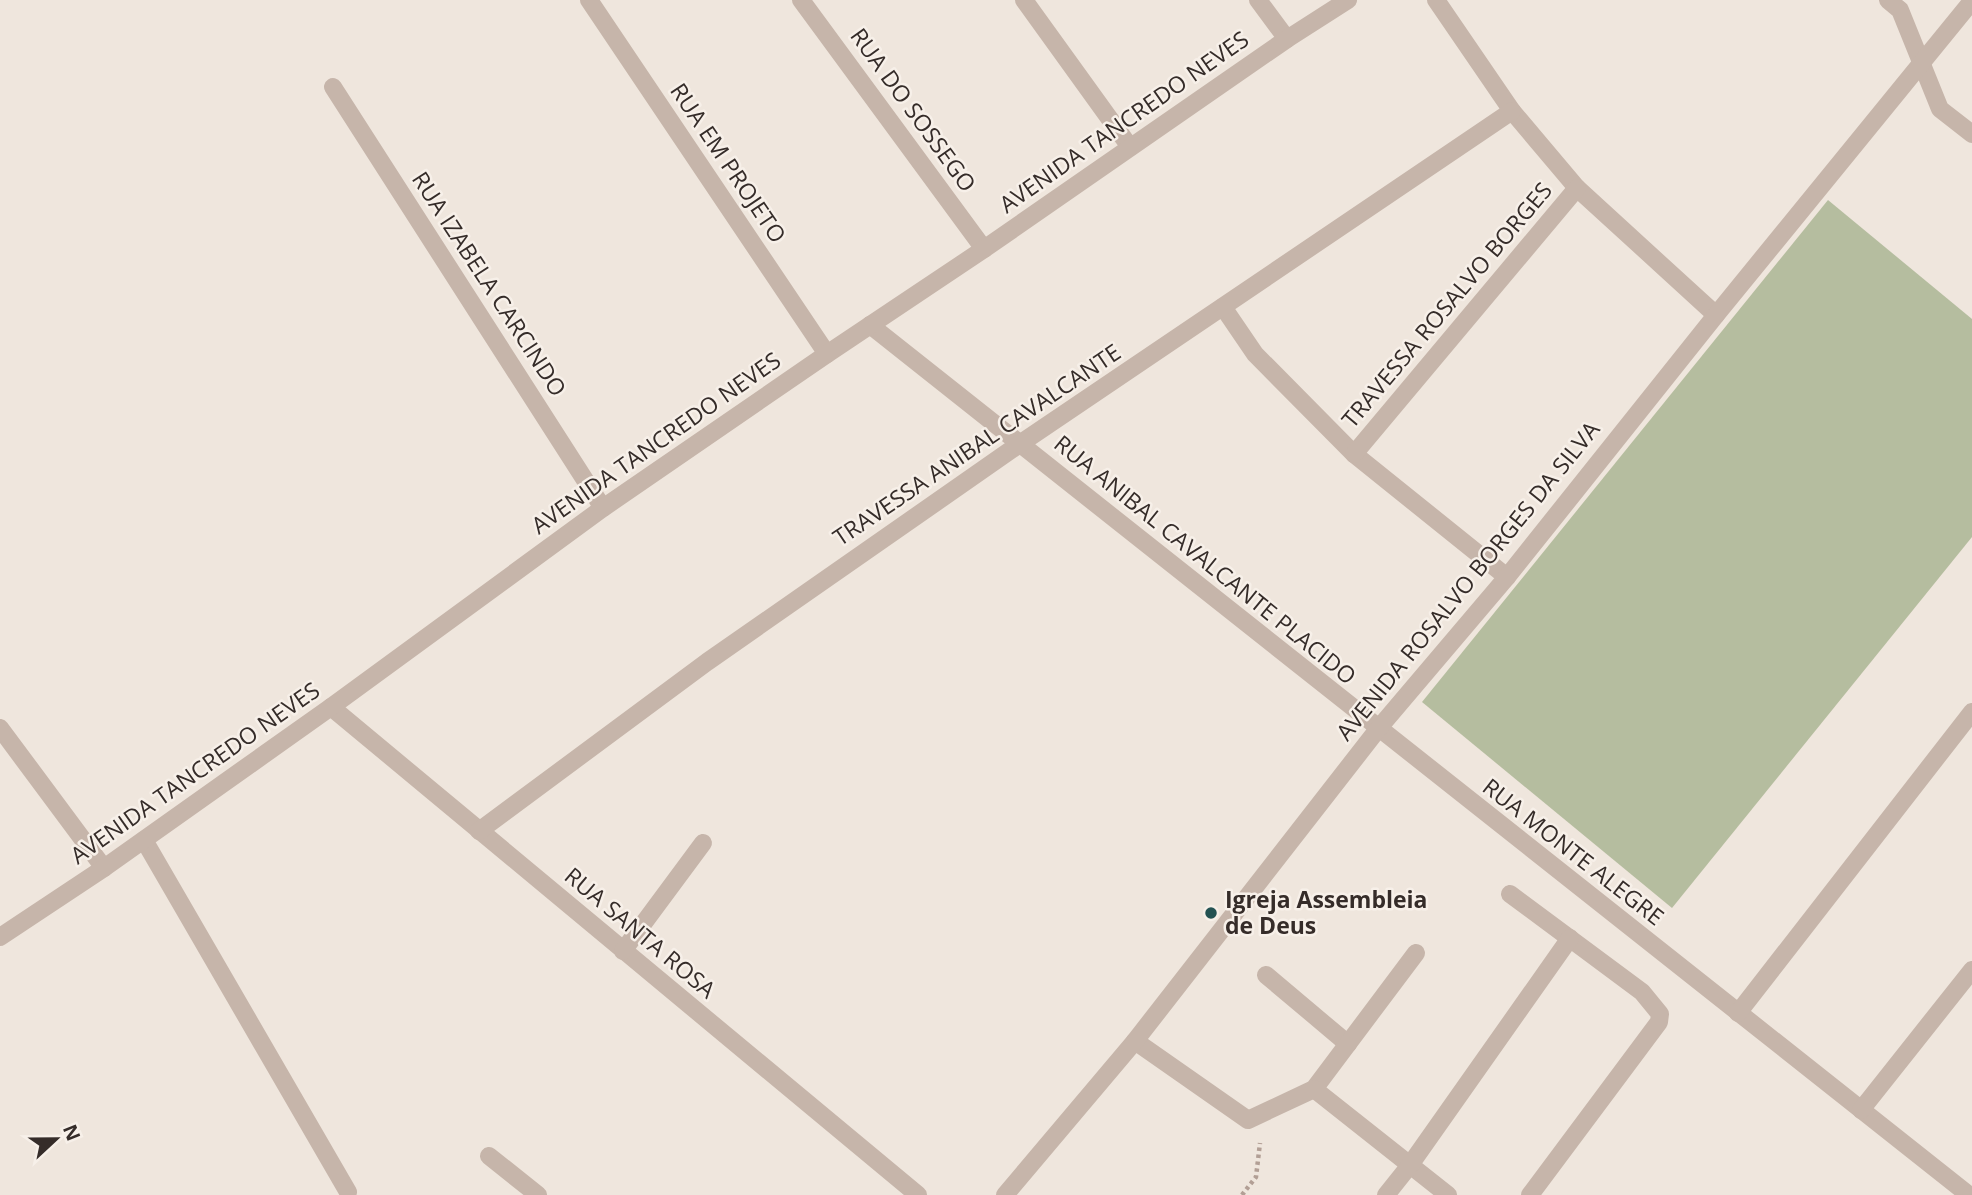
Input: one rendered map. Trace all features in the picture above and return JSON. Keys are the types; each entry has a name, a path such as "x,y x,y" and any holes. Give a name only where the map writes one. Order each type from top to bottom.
{"street":[{"name":"RUA EM PROJETO","path":"589,0 827,354"},
{"name":"RUA DO SOSSEGO","path":"801,0 984,249"},
{"path":"1024,0 1130,147"},
{"path":"1258,0 1287,39"},
{"name":"AVENIDA TANCREDO NEVES","path":"0,937 144,840 604,508 1287,39 1348,0"},
{"path":"1436,0 1512,111 1577,188 1716,315"},
{"path":"1888,0 1900,10 1940,109 1972,134"},
{"name":"AVENIDA ROSALVO BORGES DA SILVA","path":"1005,1195 1135,1041 1378,729 1507,577 1972,1"},
{"name":"RUA IZABELA CARCINDO","path":"333,88 604,508"},
{"name":"TRAVESSA ANIBAL CAVALCANTE","path":"479,831 707,662 1021,443 1512,111"},
{"name":"TRAVESSA ROSALVO BORGES","path":"1354,454 1577,188"},
{"path":"1223,307 1255,354 1354,454 1507,577"},
{"name":"RUA ANIBAL CAVALCANTE PLACIDO","path":"870,325 1378,729"},
{"name":"RUA SANTA ROSA","path":"331,707 918,1195"},
{"path":"1738,1013 1972,712"},
{"path":"0,728 104,868"},
{"name":"RUA MONTE ALEGRE","path":"1378,729 1969,1195"},
{"path":"144,840 348,1192"},
{"path":"623,951 703,843"},
{"path":"1510,894 1642,992 1660,1014 1659,1022 1530,1195"},
{"path":"1386,1195 1570,938"},
{"path":"1135,1041 1248,1120 1314,1089 1416,953"},
{"path":"1861,1110 1972,970"},
{"path":"1266,975 1348,1044"},
{"path":"1314,1089 1448,1195"},
{"path":"489,1156 538,1195"}],"path":[{"path":"1242,1195 1256,1178 1261,1144 1248,1120"}],"green space":[{"path":"1828,200 1972,319 1972,537 1672,908 1422,702"}],"place":[{"name":"Igreja Assembleia de Deus","path":"1211,913"}]}
